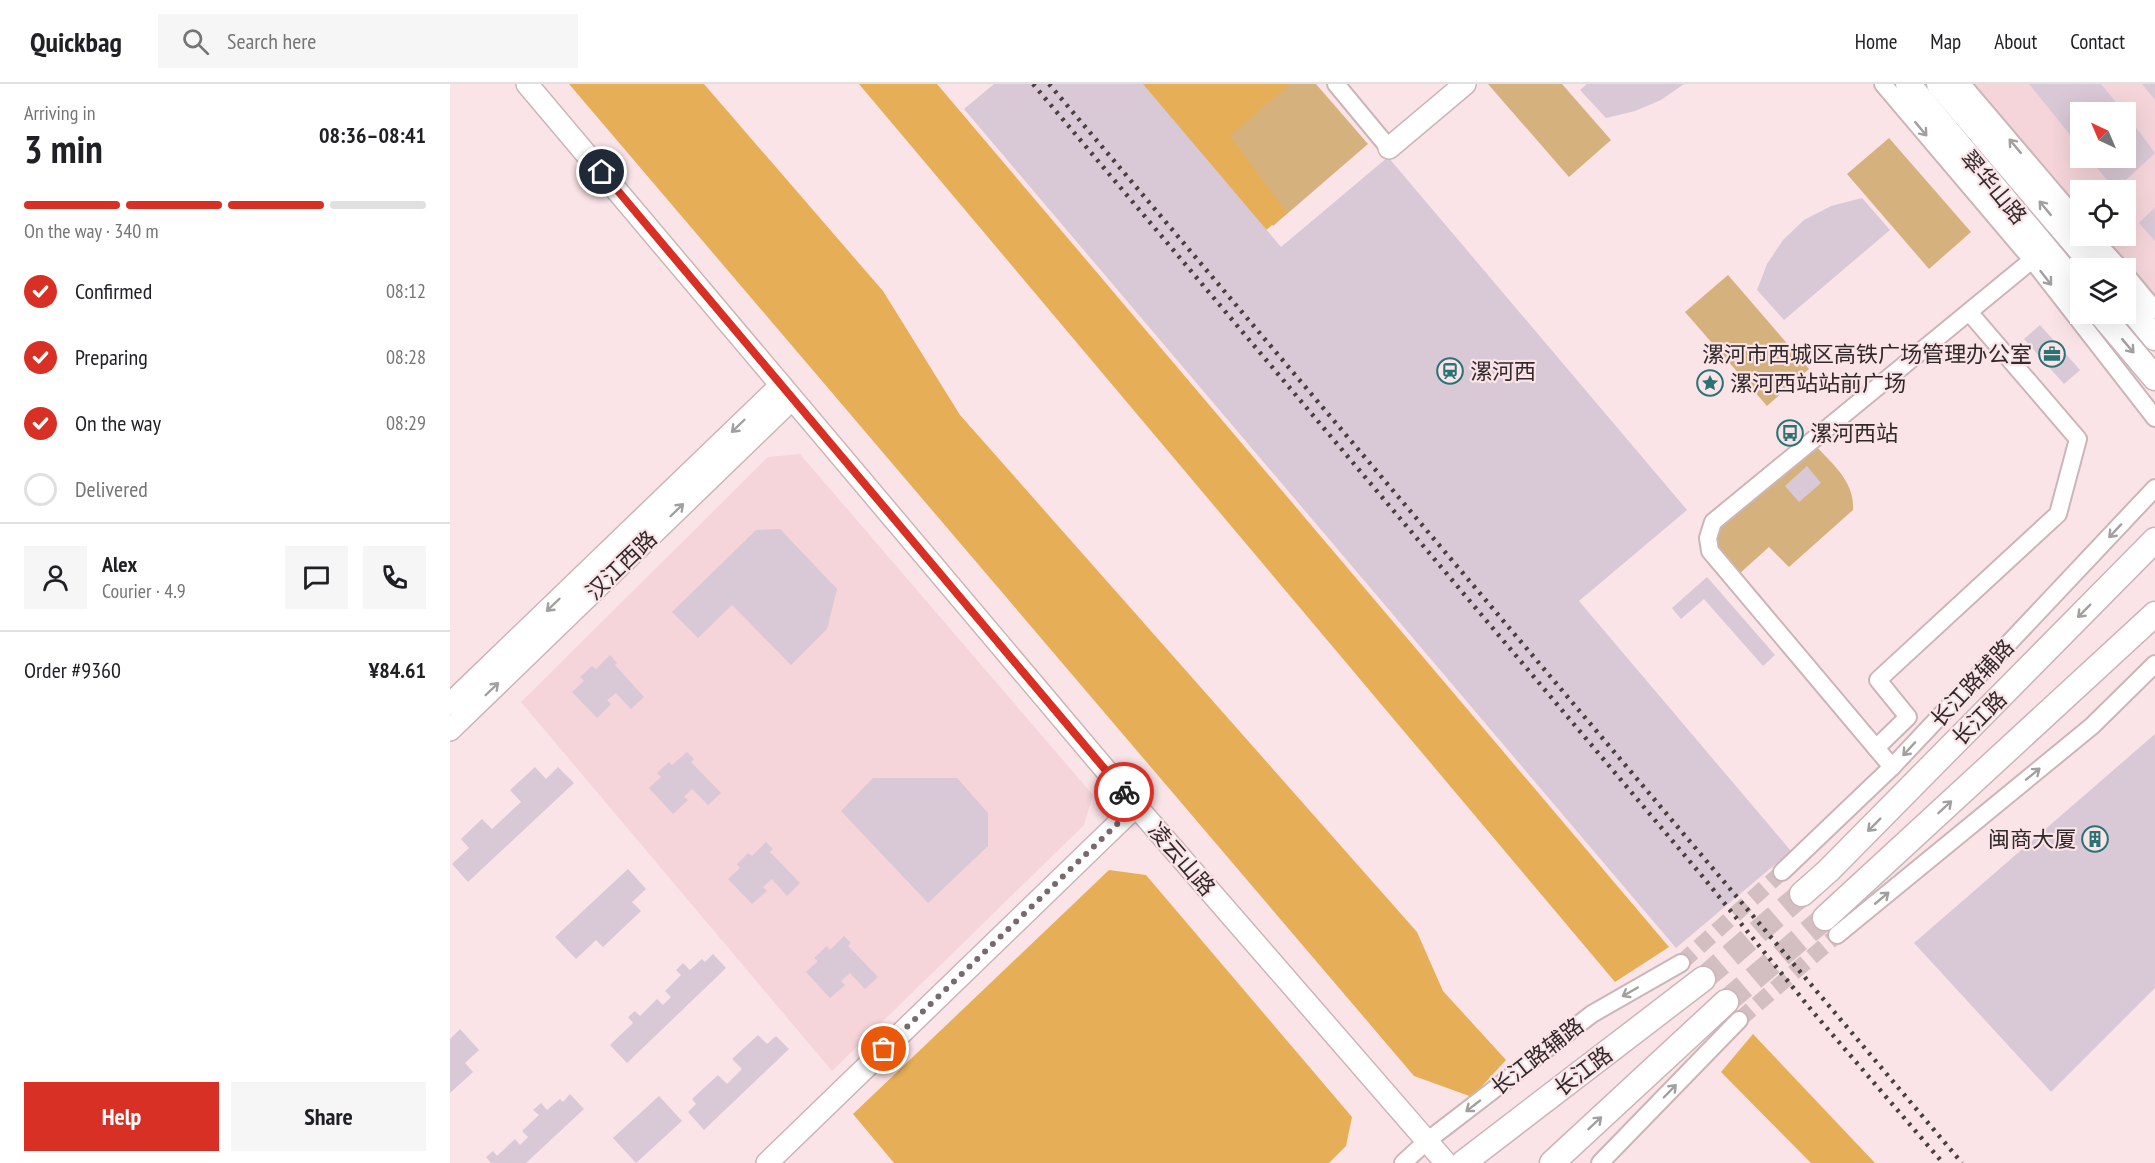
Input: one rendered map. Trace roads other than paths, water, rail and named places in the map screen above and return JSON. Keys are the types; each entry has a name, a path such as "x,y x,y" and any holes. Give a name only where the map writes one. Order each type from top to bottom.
{"main road":[{"name":"翠华山路","path":"1908,84 2070,278"},
{"name":"翠华山路","path":"1939,84 2087,258"},
{"path":"2136,315 2155,338"},
{"path":"2109,324 2155,378"},
{"name":"长江路","path":"1802,894 1828,871 2155,540"},
{"name":"长江路","path":"1831,927 2155,614"},
{"name":"长江路","path":"1463,1163 1703,979"},
{"name":"长江路","path":"1552,1163 1733,1011"}],"street":[{"name":"凌云山路","path":"527,84 1136,806 1446,1163"},
{"path":"1336,84 1389,148 1465,84"},
{"path":"1883,84 2032,260 2155,418"},
{"path":"1962,84 2070,211"},
{"path":"2100,246 2111,258"},
{"path":"1892,767 1710,552 1708,538 1713,522 2032,260"},
{"path":"2136,287 2155,310"},
{"path":"1876,748 1908,717 1878,680 2058,513 2078,439 1969,312"},
{"name":"汉江西路","path":"450,704 786,392"},
{"name":"汉江西路","path":"450,730 786,392"},
{"name":"长江路辅路","path":"1782,872 1892,767 2155,488"},
{"path":"1831,927 2092,726 2155,664"},
{"path":"767,1163 1136,806"},
{"name":"长江路辅路","path":"1403,1163 1427,1141 1592,1014 1681,963"},
{"path":"1600,1163 1733,1011"}],"tunnel":[{"path":"1681,963 1782,872"},
{"path":"1703,979 1802,894"},
{"path":"1726,1002 1825,918"},
{"path":"1739,1020 1837,935"}],"railway":[{"path":"1033,84 1703,877 1813,1012 1943,1163"},
{"path":"1049,84 1962,1163"}],"place":[{"name":"漯河市西城区高铁广场管理办公室","path":"2052,354"},
{"name":"漯河西","path":"1450,371"},
{"name":"漯河西站站前广场","path":"1710,383"},
{"name":"漯河西站","path":"1790,433"},
{"name":"闽商大厦","path":"2095,839"}]}
